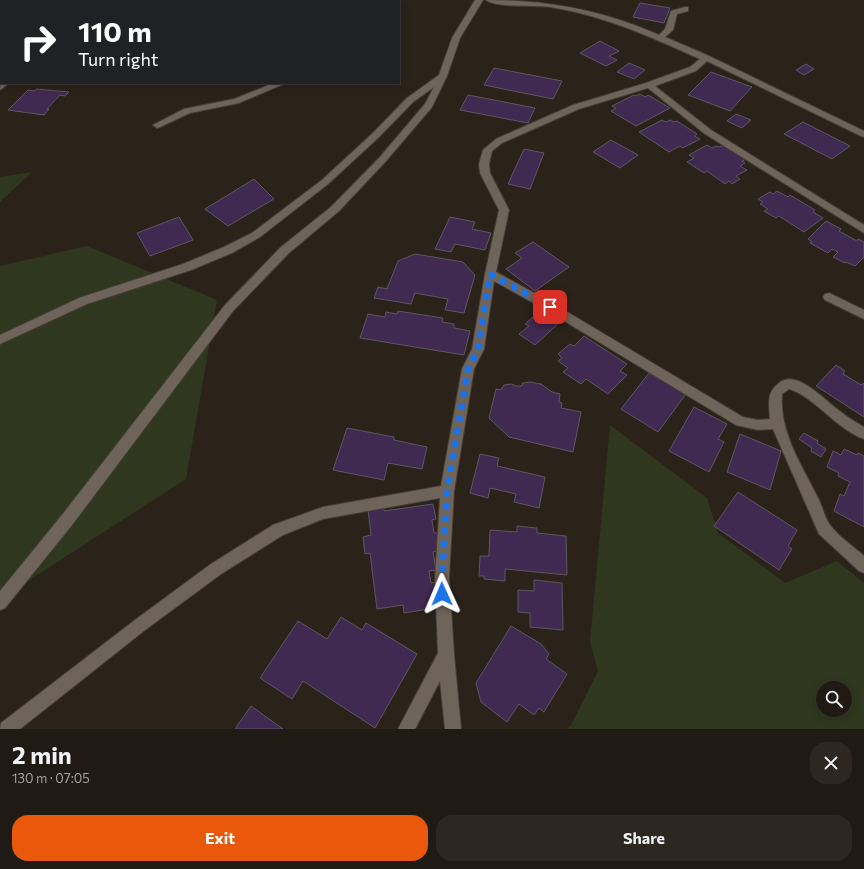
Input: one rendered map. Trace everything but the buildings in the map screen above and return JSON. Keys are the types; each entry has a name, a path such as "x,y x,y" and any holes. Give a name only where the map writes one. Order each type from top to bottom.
{"street":[{"path":"0,603 67,520 229,308 285,250 335,209 383,159 430,105 456,38 479,0"},
{"path":"490,0 509,3 549,5 598,15 637,28 706,58 864,134"},
{"path":"660,38 669,30 674,13 685,9"},
{"path":"453,729 446,654 442,578 447,491 468,369 478,349 490,274 504,210 485,173 484,164 488,150 499,141 576,108 649,85 693,69 706,58"},
{"path":"0,340 83,301 187,267 228,250 256,235 325,182 376,135 410,100 442,76"},
{"path":"157,125 187,111 236,101 279,84"},
{"path":"649,85 708,132 864,230"},
{"path":"490,274 550,307 740,420 755,425 767,426 777,423"},
{"path":"829,297 864,315"},
{"path":"864,434 836,416 802,388 787,383 776,392 774,405 777,423 788,451 815,506 824,529 864,566"},
{"path":"7,729 146,620 216,569 278,530 323,513 447,491"},
{"path":"406,729 446,654"}],"green space":[{"path":"32,172 0,202 0,177"},
{"path":"87,246 217,300 186,479 0,599 0,266"},
{"path":"610,425 707,498 718,533 785,583 837,561 864,583 864,729 567,729 571,725 598,671 590,642"}],"route":[{"path":"442,594 447,491 468,369 478,349 490,274 550,307"}]}
